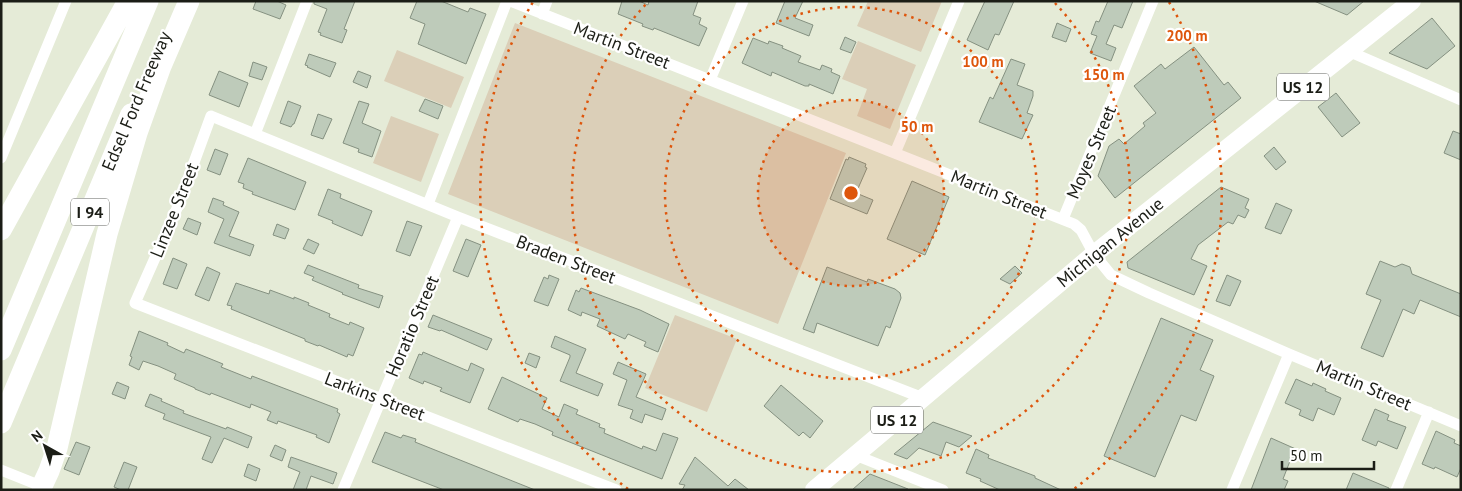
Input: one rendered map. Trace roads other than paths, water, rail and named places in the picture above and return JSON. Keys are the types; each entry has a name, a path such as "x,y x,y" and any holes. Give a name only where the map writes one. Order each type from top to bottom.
{"highway":[{"path":"1,230 128,1"},
{"name":"Edsel Ford Freeway","path":"1,350 148,1"},
{"name":"Edsel Ford Freeway","path":"1,423 178,1"},
{"path":"45,489 107,234 152,91 189,1"}],"main road":[{"name":"Michigan Avenue","path":"814,490 1094,254 1412,1"}],"street":[{"path":"1,158 66,1"},
{"path":"255,134 308,1"},
{"path":"428,204 508,1"},
{"name":"Martin Street","path":"508,1 1063,219 1081,230 1094,254 1111,274 1149,293 1289,354 1461,426"},
{"path":"542,14 547,1"},
{"path":"710,80 743,1"},
{"path":"895,153 959,1"},
{"name":"Moyes Street","path":"1063,219 1154,1"},
{"path":"1348,51 1461,100"},
{"name":"Braden Street","path":"211,116 458,217 922,398"},
{"name":"Linzee Street","path":"135,303 178,206 211,116"},
{"name":"Horatio Street","path":"343,490 458,217"},
{"name":"Larkins Street","path":"135,303 616,490"},
{"path":"1232,490 1289,354"},
{"path":"1396,490 1429,412"},
{"path":"855,456 943,490"},
{"path":"1,470 45,489"}]}
